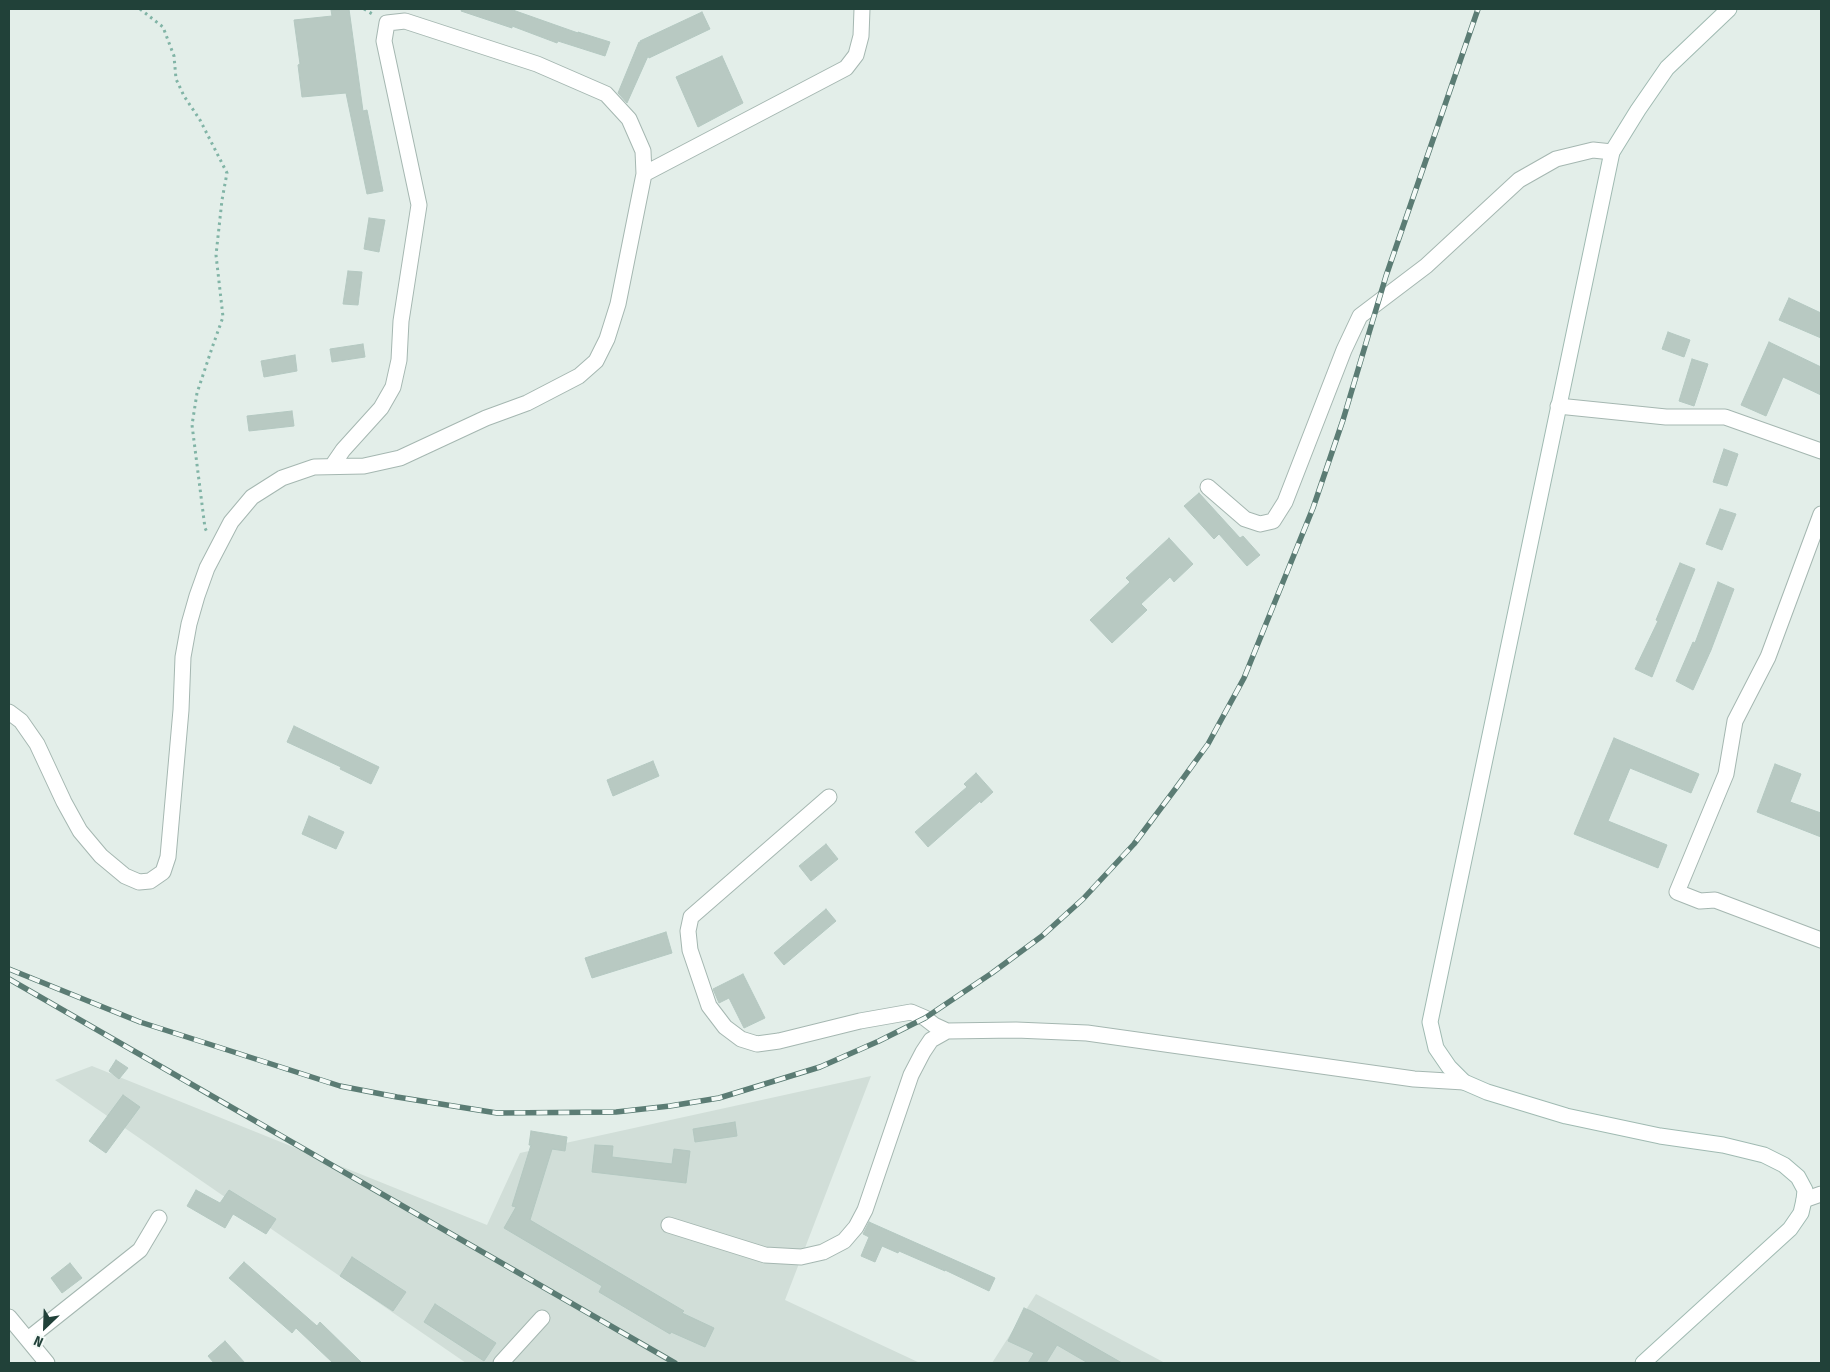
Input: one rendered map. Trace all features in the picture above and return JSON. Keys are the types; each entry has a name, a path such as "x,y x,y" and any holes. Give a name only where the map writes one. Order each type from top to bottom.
{"street":[{"path":"644,174 846,68 856,55 861,36 862,9"},
{"path":"1643,1363 1790,1229 1800,1213 1804,1200 1805,1190 1798,1177 1784,1165 1764,1154 1723,1145 1660,1136 1566,1116 1487,1092 1464,1082 1448,1067 1436,1048 1430,1022 1612,152 1638,110 1668,68 1729,9"},
{"path":"9,712 21,721 37,744 76,823 102,856 126,876 139,882 150,881 163,872 168,856 181,710 183,657 189,624 208,568 231,522 252,497 282,478 314,467 364,466 400,458 486,418 527,403 555,390 579,376 596,361 607,339 618,304 644,174 643,151 629,119 606,94 537,64 405,21 387,24 384,41 419,205 402,312 400,360 393,387 381,408 343,450 332,466"},
{"path":"1208,487 1245,519 1260,524 1273,521 1285,502 1344,350 1360,316 1426,266 1519,180 1556,159 1593,150 1612,152"},
{"path":"1558,406 1666,417 1725,417 1821,451"},
{"path":"1821,514 1768,657 1736,722 1726,774 1677,892 1700,901 1715,900 1821,940"},
{"path":"829,797 691,917 688,931 690,950 709,1006 725,1027 741,1039 757,1044 779,1041 860,1021 911,1012 947,1031 1016,1030 1087,1033 1414,1080 1464,1082"},
{"path":"669,1225 765,1255 801,1257 823,1252 844,1242 856,1227 865,1210 911,1075 923,1052 932,1040 947,1031"},
{"path":"1804,1200 1821,1194"},
{"path":"28,1339 140,1250 159,1218"},
{"path":"9,1317 47,1363"},
{"path":"501,1363 542,1318"}],"path":[{"path":"140,9 163,27 174,56 176,79 184,96 200,120 227,173 216,255 224,317 197,393 192,425 205,528 218,550"}],"shaded area":[{"path":"92,1066 487,1225 520,1153 871,1076 785,1300 920,1363 466,1363 55,1080"},
{"path":"1036,1294 1165,1363 992,1363"}],"building":[{"path":"349,9 363,111 367,110 383,191 367,194 346,93 302,97 298,65 300,64 294,20 332,16 331,10"},
{"path":"462,9 510,9 610,42 605,56 558,41 557,43 512,26 512,28 461,11"},
{"path":"702,12 710,29 649,58 648,56 627,103 618,93 639,42 641,43 640,41"},
{"path":"722,56 743,103 698,127 676,77"},
{"path":"369,218 385,220 379,252 364,249"},
{"path":"348,271 362,272 358,305 343,304"},
{"path":"1789,298 1821,313 1821,338 1779,320"},
{"path":"1668,332 1690,340 1684,357 1662,349"},
{"path":"1769,342 1821,367 1821,395 1783,377 1766,416 1741,405"},
{"path":"363,344 365,357 332,362 330,349"},
{"path":"295,355 297,371 264,377 261,361"},
{"path":"1692,359 1708,364 1694,406 1679,401"},
{"path":"292,411 294,426 249,431 247,416"},
{"path":"1724,449 1738,454 1727,486 1713,482"},
{"path":"1199,493 1240,538 1243,536 1260,555 1247,566 1219,534 1214,539 1184,506"},
{"path":"1720,509 1736,514 1722,550 1706,544"},
{"path":"1169,538 1193,564 1174,582 1170,577 1141,604 1147,610 1112,643 1090,620 1130,582 1126,578"},
{"path":"1680,563 1695,569 1652,677 1635,669 1658,621 1656,620"},
{"path":"1718,582 1734,589 1711,650 1693,690 1676,681 1693,642 1695,643"},
{"path":"294,726 379,767 371,784 340,769 341,767 287,742"},
{"path":"1614,738 1699,774 1691,793 1630,768 1608,821 1667,845 1658,868 1574,834"},
{"path":"653,761 659,776 613,796 607,780"},
{"path":"1775,764 1801,774 1790,802 1821,813 1821,837 1757,812"},
{"path":"976,773 993,792 981,803 980,801 928,847 915,832 967,787 964,784"},
{"path":"309,816 344,832 336,849 302,834"},
{"path":"826,844 838,859 811,881 799,866"},
{"path":"826,909 836,921 784,965 774,953"},
{"path":"666,932 672,953 592,978 585,958"},
{"path":"743,974 765,1018 744,1028 729,998 719,1003 713,989"},
{"path":"116,1060 128,1068 119,1079 109,1071"},
{"path":"123,1095 140,1107 106,1153 89,1141"},
{"path":"735,1122 737,1136 695,1142 693,1129"},
{"path":"531,1131 567,1137 565,1151 552,1149 530,1220 684,1311 682,1313 714,1328 705,1347 671,1332 670,1334 599,1292 602,1286 504,1228 516,1207 512,1206 531,1145 529,1145"},
{"path":"595,1145 613,1146 612,1157 672,1164 674,1149 690,1151 686,1183 592,1172"},
{"path":"196,1190 220,1203 229,1190 276,1219 266,1234 233,1214 225,1228 187,1206"},
{"path":"869,1222 995,1278 989,1291 945,1270 882,1246 875,1262 861,1256 869,1237 863,1234"},
{"path":"352,1257 406,1292 393,1311 340,1276"},
{"path":"244,1262 317,1326 320,1322 362,1363 333,1363 296,1328 292,1333 229,1278"},
{"path":"70,1263 82,1278 62,1293 51,1278"},
{"path":"435,1304 496,1343 484,1361 424,1322"},
{"path":"1024,1308 1122,1363 1088,1363 1057,1345 1046,1363 1028,1363 1034,1353 1008,1341"},
{"path":"225,1341 245,1363 214,1363 208,1356"}],"railway":[{"path":"9,969 140,1022 340,1086 497,1113 616,1112 719,1098 820,1067 925,1018 992,973 1042,936 1083,899 1134,844 1208,744 1244,678 1313,508 1343,420 1386,276 1478,9"},
{"path":"9,979 675,1363"}]}
